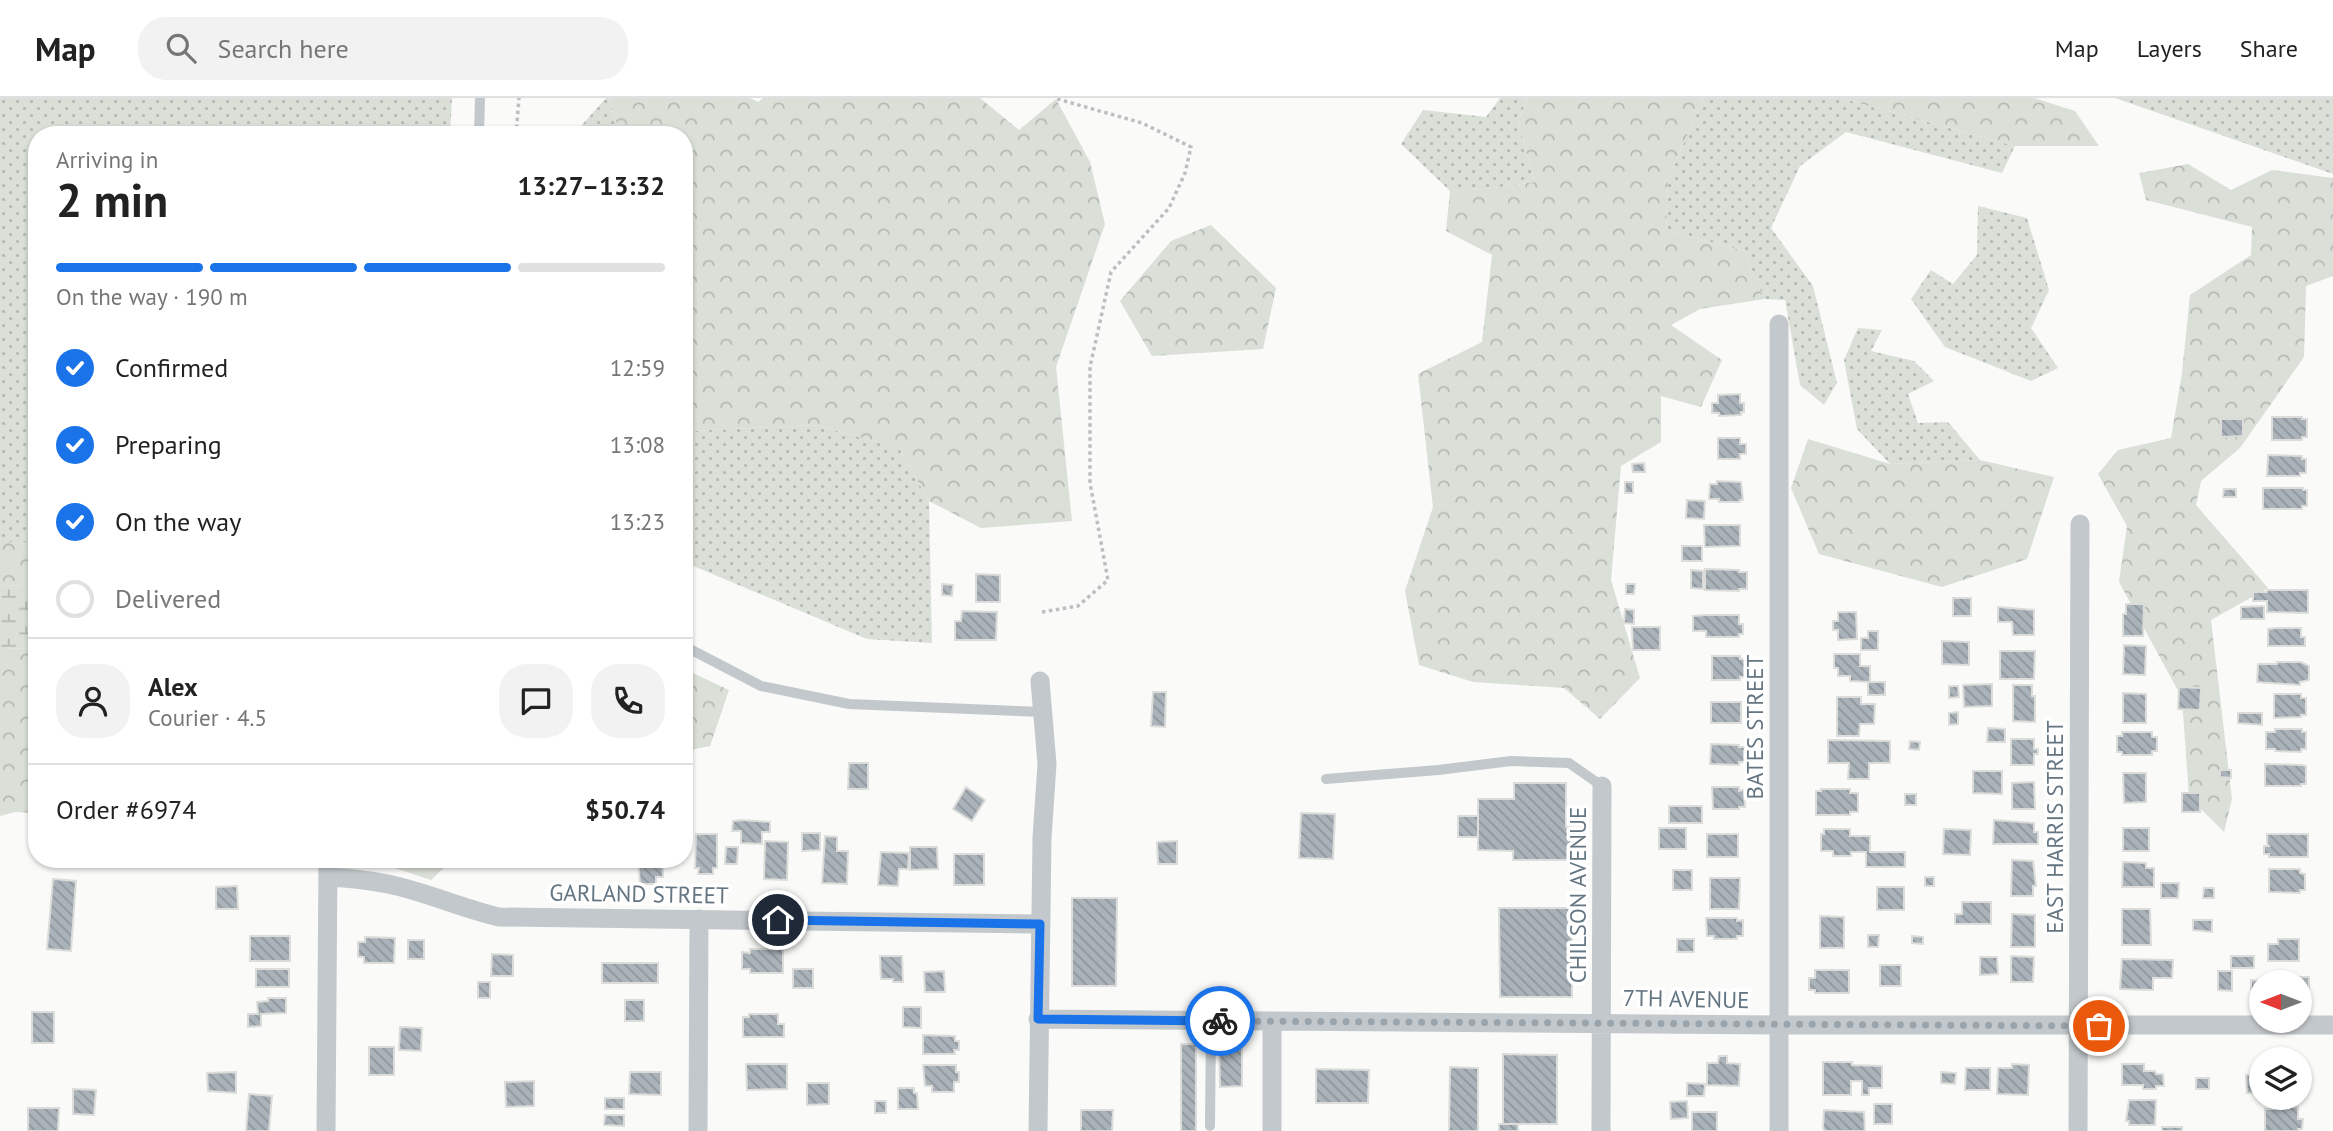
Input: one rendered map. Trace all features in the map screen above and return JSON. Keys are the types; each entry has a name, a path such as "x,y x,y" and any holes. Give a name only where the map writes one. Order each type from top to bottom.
{"street":[{"name":"BATES STREET","path":"1779,324 1779,1131"},
{"name":"EAST HARRIS STREET","path":"2078,1131 2080,524"},
{"path":"1038,1131 1040,924 1047,764 1040,681"},
{"name":"CHILSON AVENUE","path":"1601,1131 1602,786"},
{"path":"326,1131 328,868"},
{"name":"GARLAND STREET","path":"328,868 499,917 1040,924"},
{"path":"698,1131 699,919"},
{"name":"7TH AVENUE","path":"1038,1019 1780,1025 2333,1025"},
{"path":"1272,1022 1272,1131"}],"lane":[{"path":"479,126 480,98"},
{"path":"693,651 761,686 849,704 1042,712"},
{"path":"1326,779 1511,761 1569,764 1602,786"},
{"path":"1210,1126 1211,1021"}],"path":[{"path":"517,126 519,98"},
{"path":"1042,612 1078,606 1108,580 1090,483 1090,368 1111,272 1169,208 1185,173 1191,147 1142,123 1054,98"}],"green space":[{"path":"0,98 452,98 450,126 28,126 28,542 0,542"},
{"path":"606,98 608,98 618,126 581,126"},
{"path":"608,98 750,98 758,102 763,98 980,98 1019,130 1056,99 1090,162 1105,224 1056,367 1072,521 981,528 929,501 899,448 816,425 693,431 693,126 618,126"},
{"path":"1500,98 1528,98 1518,122 1535,182 1450,191 1401,144 1423,110 1486,117"},
{"path":"1528,98 1704,98 1668,178 1666,230 1744,251 1764,299 1700,309 1671,325 1722,360 1701,407 1661,396 1661,442 1621,466 1611,580 1640,678 1600,719 1564,688 1473,682 1419,665 1405,591 1433,507 1418,374 1482,342 1492,255 1446,231 1450,191 1535,182 1518,122"},
{"path":"1704,98 1841,98 2015,146 2002,173 1846,132 1800,166 1771,228 1813,286 1837,383 1824,405 1800,385 1785,300 1764,299 1744,251 1666,230 1668,178"},
{"path":"1841,98 2034,98 2075,111 2099,146 2015,146"},
{"path":"2115,98 2333,98 2333,174"},
{"path":"2188,164 2231,190 2272,170 2333,178 2333,276 2306,286 2304,357 2240,448 2201,481 2196,505 2268,588 2211,620 2232,799 2224,832 2189,797 2182,698 2119,582 2127,526 2098,474 2118,450 2171,438 2182,373 2190,295 2251,255 2252,227 2146,200 2139,173"},
{"path":"1978,206 2027,218 2049,290 2031,328 2058,368 2031,381 1945,347 1911,299 1931,270 1953,284 1977,255"},
{"path":"1211,225 1276,288 1263,349 1152,356 1120,301 1171,241"},
{"path":"1858,328 1882,330 1871,351 1914,361 1934,381 1908,394 1918,423 1948,422 1980,460 1890,464 1857,429 1844,360"},
{"path":"816,425 899,448 929,501 932,643 867,639 693,566 693,431"},
{"path":"1808,439 1890,464 1980,460 2054,477 2027,559 1942,587 1819,554 1791,488"},
{"path":"0,542 28,542 28,586 0,585"},
{"path":"0,585 28,586 28,648 0,649"},
{"path":"28,648 28,813 15,812 0,816 0,649"},
{"path":"693,673 729,690 710,746 693,749"},
{"path":"395,868 444,868 431,880"}],"building":[{"path":"1740,394 1740,403 1744,403 1744,412 1741,412 1741,415 1719,416 1719,413 1712,413 1712,403 1718,403 1718,395"},
{"path":"2272,417 2307,419 2307,437 2302,437 2302,440 2272,440"},
{"path":"2221,419 2243,419 2243,436 2221,437"},
{"path":"1718,438 1740,438 1740,444 1746,444 1746,454 1740,454 1740,459 1718,459"},
{"path":"2268,455 2302,456 2302,459 2306,459 2306,473 2300,473 2300,476 2267,476"},
{"path":"1644,463 1645,472 1633,472 1632,464"},
{"path":"1717,481 1741,482 1743,500 1719,502 1719,499 1709,499 1710,484 1717,484"},
{"path":"1625,482 1633,482 1633,493 1625,493"},
{"path":"2263,488 2303,488 2307,490 2307,506 2302,506 2302,509 2263,509"},
{"path":"2224,489 2236,489 2236,497 2223,497"},
{"path":"1687,500 1705,501 1704,519 1686,518"},
{"path":"1704,525 1740,525 1740,546 1705,547"},
{"path":"1682,546 1702,546 1702,561 1682,561"},
{"path":"1705,569 1747,572 1747,589 1705,590"},
{"path":"1691,570 1703,571 1703,589 1691,588"},
{"path":"976,574 1000,575 1000,602 976,602"},
{"path":"942,584 953,585 952,596 942,595"},
{"path":"1626,584 1635,584 1634,594 1626,594"},
{"path":"2308,590 2308,613 2267,612 2267,601 2253,601 2253,592"},
{"path":"1953,598 1971,598 1971,616 1953,616"},
{"path":"2126,604 2144,604 2143,636 2123,636"},
{"path":"2264,606 2264,619 2241,619 2241,607"},
{"path":"1998,607 2034,610 2034,635 2013,635 2012,622 1998,622"},
{"path":"1625,609 1634,610 1634,624 1624,623"},
{"path":"962,611 997,612 996,640 955,640 955,621 961,621"},
{"path":"1838,612 1856,612 1857,639 1838,640 1838,630 1833,630 1833,621 1838,621"},
{"path":"1739,615 1743,634 1739,634 1739,637 1706,637 1706,631 1693,631 1693,616"},
{"path":"1632,627 1660,627 1660,650 1633,650"},
{"path":"2301,628 2305,646 2268,646 2268,629"},
{"path":"1868,631 1878,631 1878,650 1861,650 1861,638 1868,638"},
{"path":"1942,641 1969,642 1969,665 1942,664"},
{"path":"2124,645 2146,646 2145,675 2123,674"},
{"path":"2000,651 2035,651 2034,679 2000,679"},
{"path":"1834,654 1860,654 1860,666 1870,666 1870,682 1850,681 1850,676 1838,676 1838,668 1834,668"},
{"path":"1712,656 1740,656 1740,659 1745,659 1745,677 1740,677 1740,680 1712,680"},
{"path":"2301,662 2309,666 2309,680 2300,682 2300,685 2257,682 2258,664"},
{"path":"1868,682 1885,682 1885,695 1868,695"},
{"path":"1992,684 1992,706 1964,707 1963,685"},
{"path":"2013,685 2032,685 2032,696 2035,696 2035,722 2013,721"},
{"path":"1949,686 1958,686 1959,697 1949,698"},
{"path":"2179,687 2201,688 2200,710 2178,709"},
{"path":"1153,692 1166,692 1165,727 1151,726"},
{"path":"2123,693 2146,694 2146,723 2123,723"},
{"path":"2274,694 2301,694 2301,698 2306,698 2306,715 2274,718"},
{"path":"1837,697 1861,697 1861,704 1875,704 1874,724 1860,724 1859,736 1837,736"},
{"path":"1711,702 1741,702 1741,723 1711,723"},
{"path":"1958,712 1958,724 1949,725 1949,713"},
{"path":"2238,713 2262,713 2262,725 2238,723"},
{"path":"1988,728 2005,729 2005,742 1987,742"},
{"path":"2275,729 2302,729 2302,732 2306,732 2306,749 2301,749 2301,752 2266,749 2266,732 2275,732"},
{"path":"2122,732 2152,732 2152,737 2157,737 2157,751 2152,751 2152,755 2122,755 2122,752 2117,752 2117,736 2122,736"},
{"path":"2011,739 2034,739 2034,749 2038,749 2038,754 2034,754 2034,765 2011,765"},
{"path":"1828,740 1890,741 1890,763 1869,763 1869,779 1848,779 1849,763 1828,763"},
{"path":"1910,741 1920,742 1919,750 1909,749"},
{"path":"1711,744 1745,747 1745,762 1739,762 1739,765 1710,764"},
{"path":"849,763 868,763 868,789 848,789"},
{"path":"2265,764 2306,766 2306,784 2265,786"},
{"path":"2220,770 2231,770 2231,778 2220,777"},
{"path":"1973,771 2002,771 2002,794 1973,793"},
{"path":"2123,773 2146,773 2146,802 2124,803"},
{"path":"2034,782 2035,809 2012,809 2012,783"},
{"path":"1514,783 1566,783 1566,827 1580,827 1580,860 1513,860 1513,851 1478,850 1478,799 1514,799"},
{"path":"966,787 985,800 972,821 953,809"},
{"path":"1712,787 1739,787 1739,791 1744,790 1745,807 1713,809"},
{"path":"1850,789 1850,793 1858,793 1858,812 1850,812 1850,815 1816,815 1816,791"},
{"path":"2182,793 2200,793 2200,812 2182,812"},
{"path":"1905,794 1916,794 1916,805 1905,805"},
{"path":"1669,806 1702,806 1702,823 1669,823"},
{"path":"1301,813 1335,814 1333,859 1299,858"},
{"path":"1458,816 1478,816 1478,837 1458,837"},
{"path":"1994,820 2034,823 2034,832 2038,832 2038,844 1993,844"},
{"path":"733,821 770,822 770,832 762,832 762,844 741,843 741,831 732,831"},
{"path":"1659,828 1686,828 1686,849 1659,849"},
{"path":"2123,828 2149,828 2149,851 2123,851"},
{"path":"1824,829 1850,829 1850,836 1870,836 1870,852 1905,852 1905,867 1866,867 1866,852 1851,852 1851,856 1833,856 1833,851 1821,851 1821,834 1824,834"},
{"path":"1944,829 1971,830 1970,855 1943,854"},
{"path":"802,833 820,833 820,850 802,851"},
{"path":"696,834 717,834 717,868 713,868 713,874 698,874 699,868 695,868"},
{"path":"1707,834 1738,834 1738,857 1707,857"},
{"path":"2267,834 2308,834 2308,857 2269,857 2269,854 2264,854 2264,846 2269,846"},
{"path":"825,836 837,837 837,851 848,851 847,884 822,883"},
{"path":"765,841 788,842 787,880 764,879"},
{"path":"1177,841 1177,864 1158,864 1157,842"},
{"path":"726,847 738,847 737,864 725,864"},
{"path":"910,847 937,847 938,869 910,870"},
{"path":"881,852 909,853 908,869 899,869 898,886 878,885"},
{"path":"954,854 984,854 984,885 954,885"},
{"path":"2012,860 2033,861 2036,886 2033,886 2033,896 2011,896"},
{"path":"2123,862 2146,863 2146,868 2154,868 2154,887 2122,887"},
{"path":"639,868 663,868 663,877 656,877 656,884 640,884"},
{"path":"2269,869 2300,869 2300,873 2305,874 2305,890 2300,890 2300,893 2269,892"},
{"path":"1673,870 1692,870 1692,890 1673,890"},
{"path":"1925,877 1934,877 1934,886 1925,886"},
{"path":"1710,878 1740,878 1739,909 1710,909"},
{"path":"53,879 76,881 71,951 47,949"},
{"path":"2161,883 2179,883 2178,898 2161,898"},
{"path":"237,886 238,909 216,909 216,887"},
{"path":"1877,887 1904,887 1904,910 1877,910"},
{"path":"2204,888 2214,888 2214,898 2203,898"},
{"path":"1072,898 1117,898 1116,986 1072,986"},
{"path":"1962,902 1991,902 1991,924 1955,924 1955,914 1962,914"},
{"path":"1499,908 1572,908 1572,997 1500,997"},
{"path":"2122,909 2150,909 2151,945 2122,945"},
{"path":"2012,914 2035,915 2035,947 2011,947"},
{"path":"1820,916 1844,917 1844,948 1820,948"},
{"path":"1706,918 1743,920 1743,936 1737,936 1737,939 1714,939 1714,936 1707,936"},
{"path":"2193,920 2212,920 2212,932 2193,930"},
{"path":"1868,935 1879,935 1878,947 1868,947"},
{"path":"250,936 290,936 290,961 250,961"},
{"path":"1912,936 1923,937 1923,944 1912,943"},
{"path":"365,937 395,938 394,963 364,963 364,957 358,957 358,942 365,942"},
{"path":"1677,939 1694,939 1694,952 1677,952"},
{"path":"2278,939 2299,939 2299,961 2268,961 2268,944 2278,944"},
{"path":"408,940 424,940 424,959 408,959"},
{"path":"750,949 783,949 783,973 750,973 750,969 742,969 742,952 750,953"},
{"path":"492,954 513,955 513,976 491,976"},
{"path":"880,956 902,956 903,982 881,979"},
{"path":"2011,956 2034,957 2033,982 2011,982"},
{"path":"2231,956 2254,956 2254,968 2231,968"},
{"path":"1980,957 1997,957 1998,974 1980,975"},
{"path":"2122,959 2173,960 2172,978 2153,978 2153,990 2120,989"},
{"path":"602,963 658,963 658,983 602,983"},
{"path":"1880,965 1901,965 1901,986 1880,986"},
{"path":"256,969 289,969 289,987 256,987"},
{"path":"793,969 813,969 813,988 793,988"},
{"path":"1815,970 1849,970 1849,993 1815,993 1815,990 1809,990 1809,978 1815,978"},
{"path":"944,971 945,992 925,992 924,972"},
{"path":"2218,971 2232,971 2232,991 2218,990"},
{"path":"478,982 490,982 490,998 478,998"},
{"path":"268,998 286,998 286,1013 261,1014 261,1026 248,1027 248,1014 258,1014 257,1002 268,1001"},
{"path":"625,1000 644,1000 644,1021 625,1021"},
{"path":"903,1007 921,1007 921,1028 903,1027"},
{"path":"32,1012 54,1012 54,1043 32,1043"},
{"path":"749,1014 778,1014 778,1024 784,1024 784,1037 743,1037 743,1017 749,1017"},
{"path":"400,1027 422,1028 421,1051 399,1050"},
{"path":"923,1035 955,1036 955,1041 959,1041 959,1050 954,1050 955,1054 923,1054"},
{"path":"1181,1044 1196,1044 1196,1131 1181,1131"},
{"path":"1242,1044 1242,1086 1220,1087 1219,1045"},
{"path":"369,1047 394,1047 394,1075 369,1075"},
{"path":"1503,1054 1557,1055 1557,1124 1503,1124"},
{"path":"1719,1056 1727,1056 1727,1063 1740,1064 1739,1086 1707,1085 1707,1063 1718,1063"},
{"path":"1823,1062 1882,1066 1882,1088 1869,1088 1869,1095 1862,1095 1862,1081 1851,1081 1851,1095 1823,1095"},
{"path":"746,1064 787,1064 787,1089 747,1090"},
{"path":"2012,1064 2029,1065 2028,1095 1997,1094 1998,1068 2012,1068"},
{"path":"2122,1064 2144,1064 2144,1071 2163,1074 2164,1086 2143,1089 2143,1085 2122,1085"},
{"path":"923,1065 956,1065 959,1082 954,1082 954,1092 932,1092 932,1086 925,1086"},
{"path":"1450,1067 1478,1068 1478,1131 1449,1131"},
{"path":"1966,1068 1990,1068 1990,1090 1965,1090"},
{"path":"1316,1069 1369,1070 1368,1103 1316,1103"},
{"path":"236,1072 236,1093 208,1091 207,1073"},
{"path":"630,1072 661,1072 661,1095 629,1094"},
{"path":"1941,1072 1956,1073 1955,1084 1941,1083"},
{"path":"2246,1075 2249,1075 2249,1093"},
{"path":"2196,1078 2209,1078 2209,1089 2196,1089"},
{"path":"534,1081 534,1106 506,1107 505,1082"},
{"path":"807,1083 829,1083 829,1104 807,1105"},
{"path":"1687,1083 1705,1084 1704,1096 1687,1096"},
{"path":"898,1088 914,1088 918,1109 898,1109"},
{"path":"73,1089 96,1090 94,1115 73,1114"},
{"path":"249,1094 272,1096 269,1131 246,1131"},
{"path":"605,1098 624,1098 624,1109 605,1109"},
{"path":"2129,1100 2156,1100 2155,1125 2129,1125 2129,1121 2126,1121"},
{"path":"875,1101 886,1101 886,1113 875,1113"},
{"path":"1687,1101 1688,1118 1671,1119 1670,1102"},
{"path":"1874,1104 1892,1104 1892,1124 1874,1124"},
{"path":"28,1108 59,1108 58,1131 28,1131"},
{"path":"1081,1110 1113,1110 1112,1131 1081,1131"},
{"path":"1824,1110 1864,1112 1865,1131 1825,1131"},
{"path":"2265,1110 2298,1110 2298,1119 2303,1119 2302,1129 2298,1131 2265,1131"},
{"path":"1692,1112 1717,1112 1717,1131 1692,1131"},
{"path":"605,1115 624,1115 624,1126 604,1125"},
{"path":"1499,1124 1518,1124 1518,1131 1499,1131"},
{"path":"2162,1127 2182,1127 2182,1131 2162,1131"}],"way so far":[{"path":"1220,1021 2099,1026"}],"route":[{"path":"778,920 1040,924 1038,1019 1220,1021"}]}
